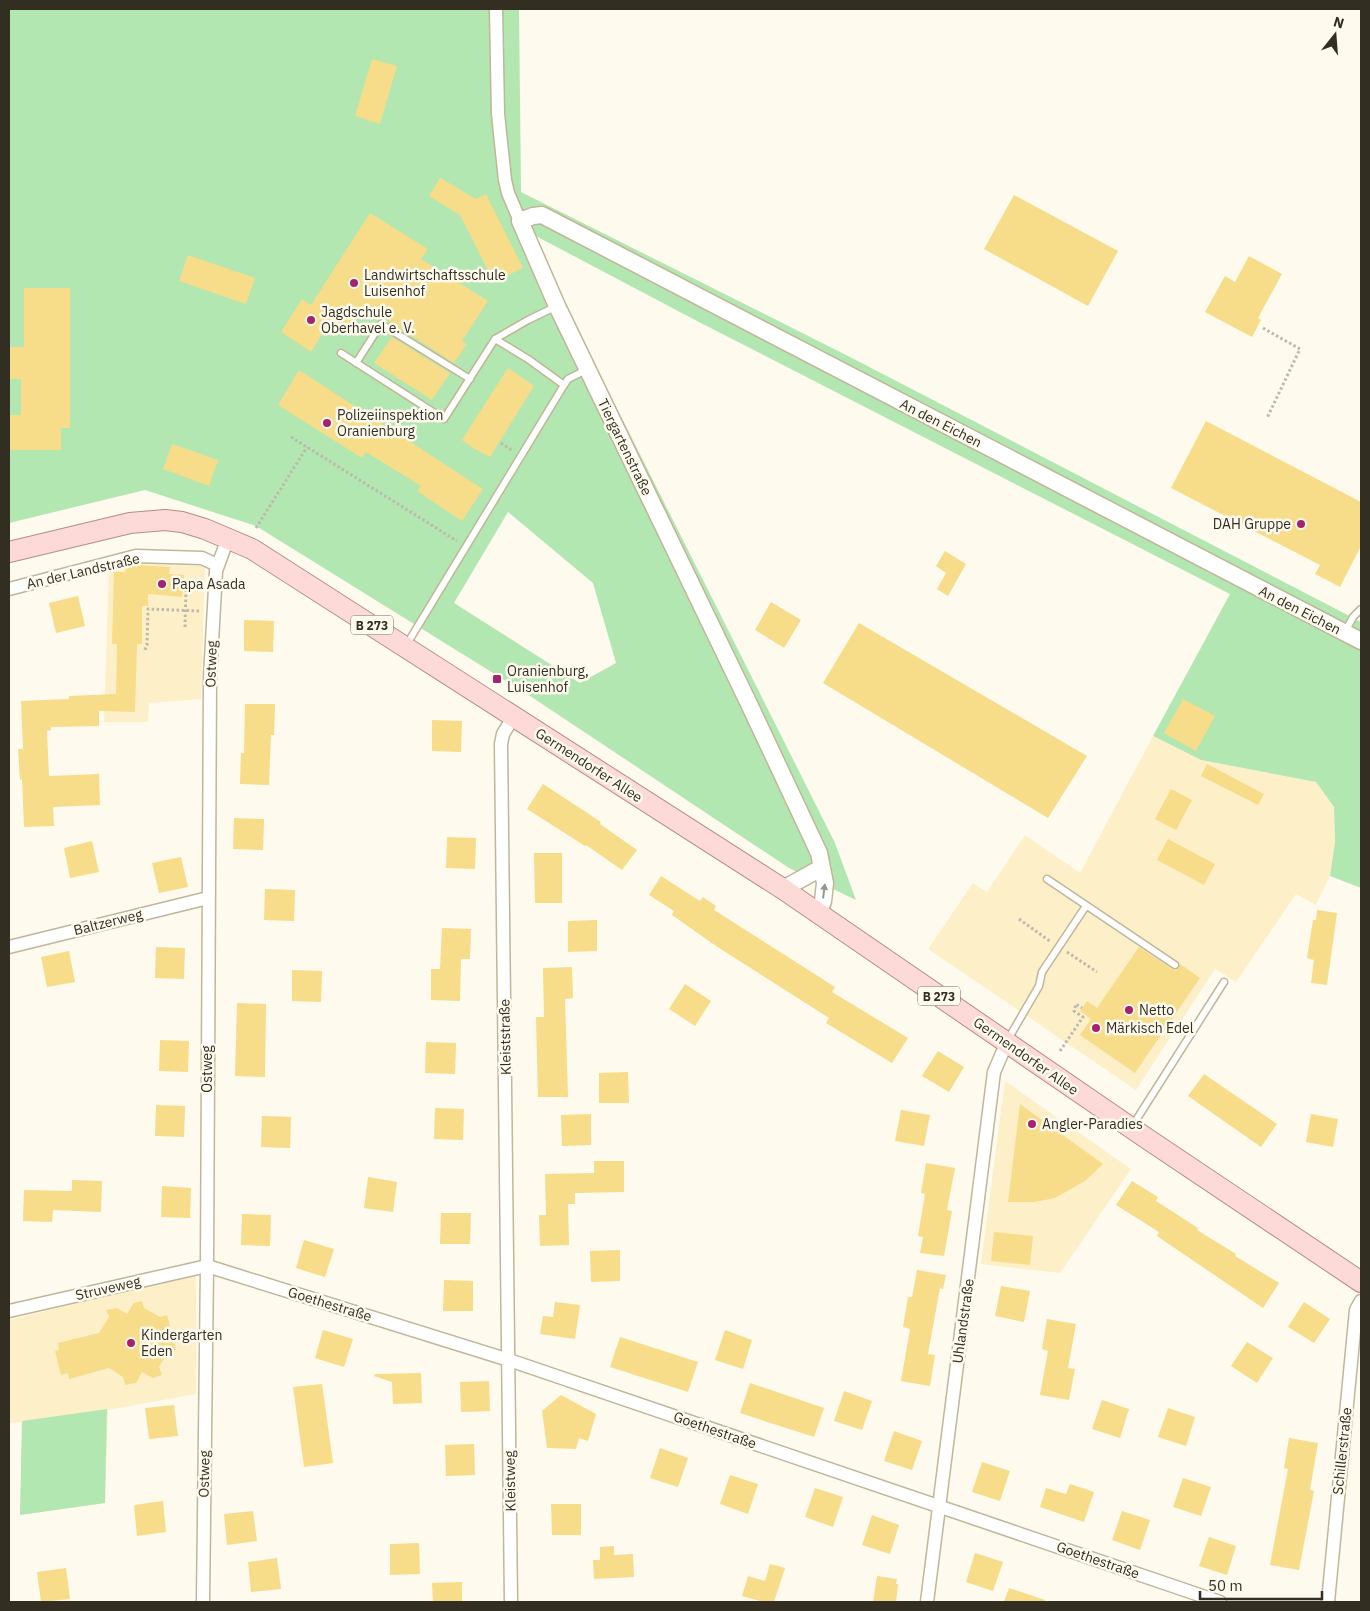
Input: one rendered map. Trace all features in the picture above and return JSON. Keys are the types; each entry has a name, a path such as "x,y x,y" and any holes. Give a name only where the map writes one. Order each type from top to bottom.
{"main road":[{"name":"Germendorfer Allee","path":"9,552 130,523 165,520 190,524 228,538 258,553 783,889 1131,1128 1361,1282"}],"street":[{"name":"Tiergartenstraße","path":"496,9 498,114 508,193 557,306 819,853 825,883 823,901 818,914"},
{"name":"An den Eichen","path":"520,221 542,215 1361,641"},
{"name":"Ostweg","path":"202,1602 207,1266 210,677 217,565 228,538"},
{"name":"An der Landstraße","path":"9,589 136,556 202,558 217,565"},
{"name":"Kleiststraße","path":"509,1360 501,744 514,716"},
{"path":"783,889 821,868"},
{"name":"Baltzerweg","path":"9,946 208,898"},
{"name":"Uhlandstraße","path":"927,1602 938,1505 977,1221 994,1072 1006,1042"},
{"name":"Goethestraße","path":"207,1266 509,1360 1220,1602"},
{"name":"Struveweg","path":"9,1311 207,1266"},
{"name":"Schillerstraße","path":"1328,1602 1356,1310 1361,1301"},
{"name":"Kleistweg","path":"509,1360 511,1602"}],"lane":[{"path":"341,353 444,419 495,339 557,306"},
{"path":"356,363 381,324 470,379"},
{"path":"495,339 564,384"},
{"path":"406,647 564,384 568,379 587,369"},
{"path":"1344,633 1353,617 1361,609"},
{"path":"1047,879 1174,965"},
{"path":"1006,1042 1039,986 1042,972 1086,906"},
{"path":"1131,1128 1224,982"}],"path":[{"path":"1264,328 1300,349 1267,418"},
{"path":"291,437 466,547"},
{"path":"256,528 307,446"},
{"path":"185,627 186,587"},
{"path":"145,650 147,645 148,608 213,612"},
{"path":"1060,1051 1083,1017 1074,1011 1076,1004 1082,1008"}],"shaded area":[{"path":"127,563 205,566 201,699 149,703 148,722 104,722 109,568"},
{"path":"1153,736 1201,760 1316,782 1334,807 1335,842 1330,876 1316,905 1296,894 1236,982 1215,969 1136,1090 928,949 973,883 987,892 1025,835 1080,873"},
{"path":"1005,1081 1131,1169 1060,1273 981,1264"},
{"path":"196,1275 196,1394 108,1410 105,1503 20,1515 22,1422 9,1423 9,1320"}],"green space":[{"path":"9,9 519,9 521,192 850,357 1361,622 1361,888 1330,876 1335,842 1334,807 1316,782 1201,760 1153,736 1230,594 695,320 534,235 538,251 835,843 856,900 789,868 530,696 256,526 145,490 9,523","holes":["508,512 593,583 616,663 580,683 454,603"]},
{"path":"107,1409 105,1503 20,1515 22,1421"}],"building":[{"path":"372,59 397,66 380,124 355,116"},
{"path":"440,178 476,199 486,194 523,268 494,282 460,215 429,196"},
{"path":"1014,195 1118,251 1088,306 984,249"},
{"path":"370,213 428,249 421,259 488,301 462,341 467,344 454,363 364,305 346,334 329,323 311,352 281,332 302,299 311,305"},
{"path":"188,255 255,278 246,304 179,281"},
{"path":"1249,256 1282,274 1258,318 1261,320 1252,337 1205,312 1225,276 1235,282"},
{"path":"24,288 70,288 70,428 61,428 61,450 9,450 9,415 21,415 21,379 9,379 9,347 24,347"},
{"path":"392,337 450,373 432,400 374,363"},
{"path":"508,368 534,386 490,457 462,440"},
{"path":"299,370 483,489 462,521 417,491 421,486 366,452 362,458 278,405"},
{"name":"DAH Gruppe","path":"1206,421 1361,502 1361,546 1340,587 1315,574 1320,565 1171,488"},
{"path":"172,444 218,460 209,486 163,469"},
{"path":"945,551 966,564 948,596 937,589 946,573 936,566"},
{"path":"132,565 170,567 169,574 184,575 182,597 148,594 148,606 142,606 142,644 137,644 135,712 99,711 99,726 51,727 51,730 47,731 49,776 99,774 100,805 53,807 54,826 24,827 22,779 20,780 18,749 23,749 21,701 69,699 69,696 116,694 117,644 112,644 114,572 125,572 126,567"},
{"path":"78,596 85,626 56,633 49,603"},
{"path":"771,602 801,620 784,648 755,630"},
{"path":"244,620 274,621 273,652 244,651"},
{"path":"859,623 1087,756 1048,818 823,683"},
{"path":"1183,699 1215,716 1196,751 1164,733"},
{"path":"245,704 275,704 274,735 271,735 269,785 240,784 241,753 244,753"},
{"path":"432,720 462,721 461,752 432,751"},
{"path":"1207,764 1264,794 1258,805 1201,776"},
{"path":"543,784 601,822 600,824 637,850 622,870 586,845 527,809"},
{"path":"1171,789 1192,800 1176,830 1155,819"},
{"path":"234,818 264,819 263,850 233,849"},
{"path":"447,837 476,838 475,869 446,868"},
{"path":"1168,839 1215,864 1204,885 1157,860"},
{"path":"92,841 99,872 70,878 64,848"},
{"path":"534,853 562,853 562,903 535,903"},
{"path":"181,857 188,887 159,893 152,863"},
{"path":"661,876 700,901 703,897 716,906 714,910 835,987 832,992 908,1038 892,1063 826,1023 829,1018 716,946 672,915 674,911 649,895"},
{"path":"265,889 295,890 294,921 264,920"},
{"path":"1317,910 1337,913 1327,985 1311,983 1314,960 1307,958 1313,920 1316,920"},
{"path":"597,920 597,951 568,952 568,921"},
{"path":"442,928 471,929 470,959 461,959 460,1001 431,1000 431,969 440,969"},
{"path":"156,947 185,948 184,979 155,978"},
{"name":"Netto","path":"1139,947 1172,969 1176,971 1180,964 1200,978 1135,1073 1080,1035 1091,1019 1080,1011 1087,1001 1097,1008"},
{"path":"69,951 75,982 47,987 41,957"},
{"path":"572,967 573,998 565,999 568,1097 538,1097 536,1017 544,1017 543,968"},
{"path":"292,970 322,971 321,1002 292,1001"},
{"path":"685,984 711,1001 695,1026 669,1009"},
{"path":"237,1003 266,1004 265,1077 235,1076"},
{"path":"160,1040 189,1041 188,1072 159,1071"},
{"path":"426,1042 456,1043 455,1074 425,1073"},
{"path":"938,1051 964,1067 949,1092 922,1076"},
{"path":"628,1072 629,1103 599,1103 599,1073"},
{"path":"1204,1074 1277,1124 1261,1147 1188,1096"},
{"path":"1020,1104 1103,1164 1085,1181 1055,1198 1035,1202 1008,1202"},
{"path":"156,1105 185,1106 184,1137 155,1136"},
{"path":"435,1108 464,1109 463,1140 434,1139"},
{"path":"901,1110 930,1115 924,1146 895,1141"},
{"path":"591,1114 591,1145 562,1146 561,1115"},
{"path":"1311,1114 1338,1119 1333,1147 1306,1142"},
{"path":"262,1116 291,1117 290,1148 261,1147"},
{"path":"594,1161 624,1161 624,1192 575,1193 575,1204 568,1204 569,1245 540,1246 539,1215 546,1215 545,1174 594,1173"},
{"path":"926,1163 955,1168 947,1210 952,1211 944,1256 920,1253 923,1237 918,1236 925,1194 921,1193"},
{"path":"368,1177 397,1182 393,1212 364,1208"},
{"path":"72,1180 102,1181 101,1212 53,1210 52,1222 23,1221 24,1190 72,1191"},
{"path":"1132,1181 1158,1197 1156,1201 1198,1228 1197,1230 1279,1283 1263,1308 1157,1236 1159,1232 1116,1205"},
{"path":"162,1186 191,1188 190,1218 161,1217"},
{"path":"441,1213 471,1213 470,1244 440,1244"},
{"path":"242,1214 271,1215 270,1246 241,1245"},
{"path":"994,1232 1033,1236 1030,1265 991,1261"},
{"path":"304,1240 334,1249 325,1277 296,1268"},
{"path":"620,1250 620,1281 591,1282 590,1251"},
{"path":"917,1270 946,1275 943,1289 940,1288 928,1354 935,1355 930,1386 901,1381 910,1329 903,1327 908,1297 912,1297"},
{"path":"444,1280 473,1281 473,1311 443,1311"},
{"path":"1001,1286 1030,1291 1024,1322 995,1316"},
{"name":"Kindergarten Eden","path":"142,1301 144,1308 160,1317 167,1315 176,1350 168,1352 159,1367 162,1375 153,1378 142,1372 136,1383 125,1385 123,1377 109,1368 69,1379 68,1373 61,1375 55,1351 59,1350 58,1343 99,1333 109,1317 106,1310 117,1308 127,1314 134,1303"},
{"path":"555,1302 580,1305 575,1339 540,1334 543,1316 553,1317"},
{"path":"1304,1302 1330,1319 1314,1343 1288,1327"},
{"path":"1047,1319 1076,1324 1068,1368 1075,1369 1069,1400 1040,1395 1048,1351 1042,1349"},
{"path":"323,1330 353,1339 344,1367 315,1358"},
{"path":"725,1330 752,1340 743,1369 715,1360"},
{"path":"620,1337 698,1362 688,1392 610,1367"},
{"path":"1247,1342 1273,1358 1257,1383 1231,1366"},
{"path":"421,1373 422,1403 393,1404 392,1382 374,1376 375,1374"},
{"path":"489,1381 490,1411 461,1412 460,1382"},
{"path":"750,1383 824,1408 814,1437 740,1413"},
{"path":"322,1384 333,1463 304,1467 293,1387"},
{"path":"844,1391 872,1401 862,1430 834,1421"},
{"path":"561,1395 596,1414 588,1441 579,1438 576,1449 547,1448 542,1411"},
{"path":"1102,1400 1129,1409 1120,1438 1092,1429"},
{"path":"174,1405 178,1436 149,1439 145,1408"},
{"path":"1168,1408 1195,1417 1186,1446 1158,1437"},
{"path":"894,1431 922,1441 912,1470 884,1461"},
{"path":"1289,1438 1318,1443 1310,1490 1314,1491 1299,1570 1270,1565 1288,1469 1284,1468"},
{"path":"474,1444 475,1475 446,1476 445,1445"},
{"path":"660,1448 688,1458 678,1487 650,1478"},
{"path":"982,1462 1010,1471 1000,1501 972,1492"},
{"path":"730,1475 758,1484 748,1514 720,1504"},
{"path":"1183,1478 1211,1487 1201,1516 1173,1507"},
{"path":"1070,1484 1094,1492 1084,1522 1040,1507 1046,1488 1066,1494"},
{"path":"815,1488 843,1497 833,1527 805,1517"},
{"path":"163,1501 166,1532 137,1536 134,1505"},
{"path":"551,1504 581,1504 581,1535 552,1535"},
{"path":"253,1511 257,1541 227,1545 224,1514"},
{"path":"1122,1511 1150,1520 1140,1550 1112,1540"},
{"path":"872,1515 899,1525 890,1554 862,1545"},
{"path":"1209,1537 1236,1546 1227,1575 1199,1566"},
{"path":"419,1543 420,1574 390,1575 390,1544"},
{"path":"614,1546 614,1555 633,1554 634,1577 594,1579 593,1560 600,1560 600,1547"},
{"path":"975,1553 1003,1562 993,1591 966,1582"},
{"path":"277,1558 281,1589 251,1592 248,1562"},
{"path":"770,1564 785,1568 774,1602 764,1602 742,1596 748,1576 765,1581"},
{"path":"66,1568 70,1599 41,1602 37,1572"},
{"path":"877,1576 897,1579 896,1602 873,1602"},
{"path":"462,1582 462,1602 433,1602 432,1583"},
{"path":"1009,1588 1045,1600 1044,1602 1004,1602"}],"place":[{"name":"Landwirtschaftsschule Luisenhof","path":"354,283"},
{"name":"Jagdschule Oberhavel e. V.","path":"311,320"},
{"name":"Polizeiinspektion Oranienburg","path":"327,423"},
{"name":"DAH Gruppe","path":"1301,524"},
{"name":"Papa Asada","path":"162,584"},
{"name":"Oranienburg, Luisenhof","path":"497,679"},
{"name":"Netto","path":"1129,1010"},
{"name":"Märkisch Edel","path":"1096,1028"},
{"name":"Angler-Paradies","path":"1032,1124"},
{"name":"Kindergarten Eden","path":"131,1343"}]}
